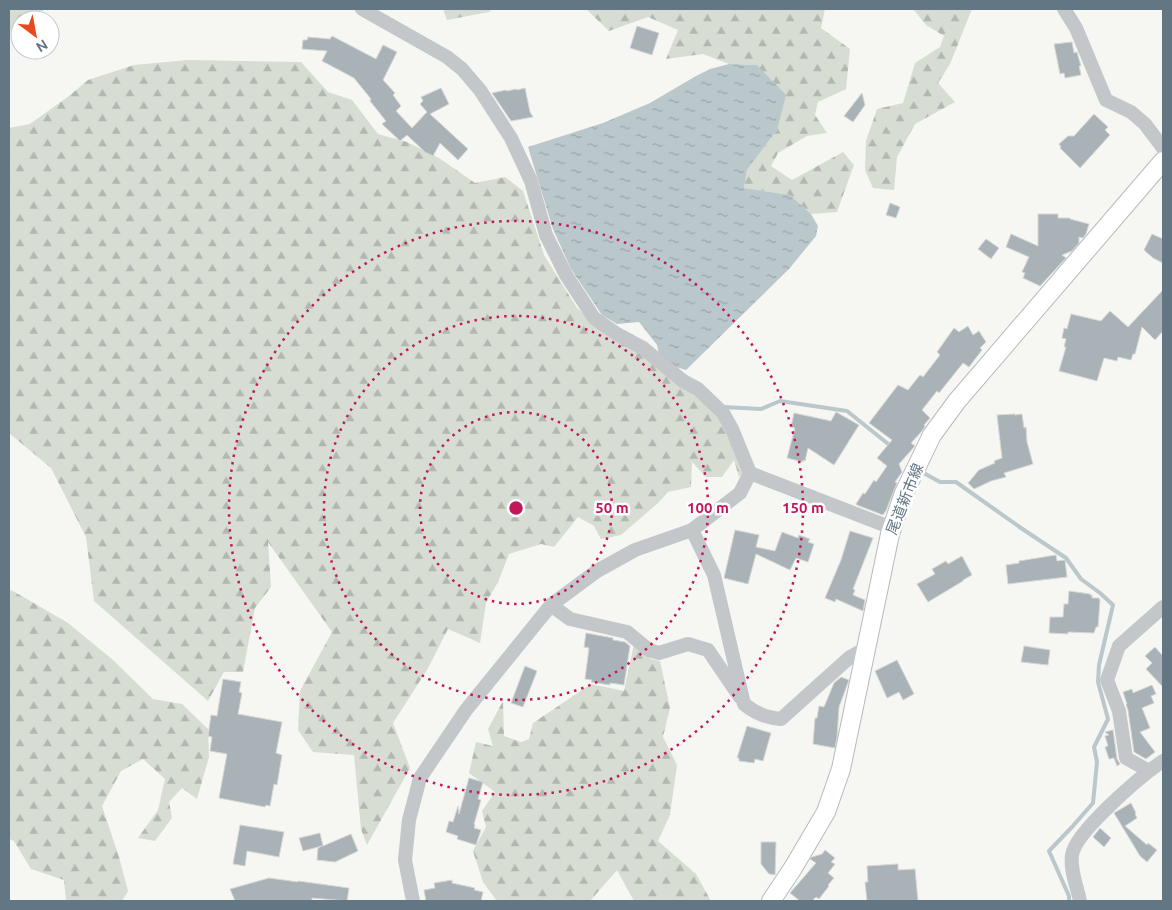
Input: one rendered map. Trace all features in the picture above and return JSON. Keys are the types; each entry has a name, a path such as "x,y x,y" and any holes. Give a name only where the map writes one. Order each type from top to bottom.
{"main road":[{"name":"尾道新市線","path":"771,901 826,812 841,769 890,534 904,493 932,435 957,401 1163,161"}],"street":[{"path":"362,9 447,57 462,69 480,90 511,138 531,181 546,235 566,275 594,318 617,334 643,348 684,381 698,389 723,413 750,473 892,528"},
{"path":"1064,9 1076,28 1106,100 1131,112 1146,124 1163,148"},
{"path":"413,901 405,860 409,820 420,778 466,710 551,605 597,570 635,550 692,530 740,493 750,473"},
{"path":"692,530 714,575 744,704"},
{"path":"551,605 570,619 627,632 649,650 659,653 688,644 708,650 744,704 753,712 771,718 781,719 850,657 859,652 865,652"},
{"path":"1149,771 1126,758 1120,711 1107,680 1119,646 1163,607"},
{"path":"1080,901 1073,872 1072,854 1082,836 1103,813 1149,771 1163,762"}],"green space":[{"path":"9,9 46,9 10,10 9,36"},
{"path":"443,9 492,9 489,12 447,20"},
{"path":"586,9 825,9 821,28 850,49 846,89 818,102 815,115 827,133 807,136 778,153 771,166 792,180 843,152 854,165 837,212 811,214 790,195 744,188 747,170 777,130 757,65 729,64 703,54 666,59 678,30 648,17 609,31"},
{"path":"913,9 972,9 950,64 938,83 955,102 915,124 897,157 894,190 873,188 865,170 866,141 877,109 903,103 915,63 940,47 944,36 926,25"},
{"path":"188,60 301,62 328,92 352,100 378,134 407,142 439,158 475,183 505,177 523,191 544,255 577,308 612,337 657,362 702,396 751,464 739,477 734,460 722,477 706,477 692,462 691,487 668,492 621,535 601,539 594,526 578,517 554,547 541,544 509,554 498,582 486,603 480,643 448,629 427,670 393,723 410,768 367,845 361,829 354,755 313,752 298,730 300,691 332,632 268,542 271,587 255,608 243,672 224,672 208,701 94,601 86,537 51,468 9,433 9,128 30,124 88,80 134,65"},
{"path":"9,590 68,623 113,660 153,699 182,704 208,729 209,757 197,799 182,788 169,802 172,818 155,841 138,838 158,810 165,779 143,759 121,771 102,806 128,891 122,901 66,901 64,880 31,869 14,841 9,839"},
{"path":"634,644 651,659 660,661 670,708 663,737 677,765 670,815 658,841 696,874 711,901 634,901 617,870 590,901 497,901 483,882 473,851 486,827 482,811 495,792 469,773 476,742 493,746 488,729 503,701 504,736 521,742 529,739 533,723 591,684 624,691"}],"water":[{"path":"729,64 757,65 786,95 777,130 747,170 744,188 790,195 811,214 818,226 816,236 789,269 686,370 661,362 657,345 639,322 617,324 602,315 571,269 553,229 528,147 603,123 650,103 710,69"}],"building":[{"path":"637,26 659,33 652,55 630,48"},
{"path":"332,36 376,59 383,45 397,52 383,80 395,93 393,95 401,106 396,111 412,128 427,112 420,104 423,101 421,97 441,88 449,104 430,114 468,149 458,160 440,143 433,156 425,152 407,135 400,141 382,124 386,121 354,78 322,61 327,51 302,49 303,40 307,40 308,37 330,39"},
{"path":"1072,42 1074,53 1077,52 1081,66 1079,66 1081,75 1065,78 1064,73 1060,74 1054,44"},
{"path":"525,88 530,112 533,117 511,121 492,93"},
{"path":"862,93 865,105 853,122 844,116"},
{"path":"1094,114 1108,127 1105,130 1110,135 1080,168 1060,148 1059,144 1068,136 1074,136"},
{"path":"890,203 900,207 896,218 886,215"},
{"path":"1038,214 1058,214 1058,218 1070,218 1089,224 1083,238 1079,237 1079,243 1072,251 1062,255 1066,258 1040,286 1023,278 1025,273 1022,272 1029,257 1006,247 1011,234 1038,246"},
{"path":"1152,234 1163,239 1163,263 1153,258 1144,250"},
{"path":"986,239 999,248 991,259 978,249"},
{"path":"1163,290 1163,331 1155,340 1142,327 1135,354 1133,354 1131,360 1118,357 1117,361 1104,358 1097,381 1059,371 1066,347 1064,347 1066,339 1062,338 1064,328 1067,329 1071,314 1101,321 1110,311 1128,327"},
{"path":"968,326 973,335 979,331 986,342 980,348 982,350 969,367 963,363 939,393 937,391 922,410 930,418 911,443 915,446 899,464 902,472 895,482 897,483 887,509 883,515 857,505 863,493 865,494 874,480 876,482 887,466 877,458 892,440 869,423 898,385 908,390 920,375 923,377 940,355 937,352 954,328 959,332"},
{"path":"836,412 859,425 834,465 808,448 805,461 803,460 803,462 787,458 795,428 791,427 794,413 831,421"},
{"path":"1022,414 1033,464 1004,473 1006,477 991,481 974,489 968,483 979,470 1002,458 997,415"},
{"path":"735,530 759,535 756,547 775,551 782,532 798,538 799,535 810,539 808,542 814,544 808,562 796,558 790,570 756,554 748,584 724,578"},
{"path":"850,531 873,538 853,589 855,590 853,595 865,600 863,611 836,599 835,602 825,598 841,560"},
{"path":"1056,555 1057,561 1065,560 1067,577 1008,584 1006,565"},
{"path":"962,556 972,575 928,602 917,584 935,574 932,569 946,561 948,564"},
{"path":"1069,591 1090,594 1092,598 1099,598 1098,627 1096,627 1094,633 1049,633 1050,617 1063,617 1064,604 1068,604"},
{"path":"586,633 613,638 613,640 625,642 630,646 624,685 610,683 610,685 591,682 592,680 585,679 589,648 584,647"},
{"path":"1024,646 1050,650 1048,665 1021,662"},
{"path":"1155,647 1162,655 1163,653 1163,687 1146,669 1152,663 1145,656"},
{"path":"897,660 914,694 903,700 899,692 887,698 875,671"},
{"path":"525,666 537,671 523,707 511,703"},
{"path":"841,677 849,680 839,707 835,748 813,744 815,718 817,718 819,706 824,707 834,683"},
{"path":"223,679 241,682 239,692 242,693 238,714 282,722 276,753 282,755 277,785 274,784 270,806 266,805 265,807 219,798 227,754 210,751 212,737 208,736 211,715 217,716"},
{"path":"1152,685 1156,694 1151,696 1154,703 1142,708 1150,728 1140,732 1155,752 1146,759 1134,752 1127,704 1123,692 1132,689 1133,693"},
{"path":"747,726 771,733 763,761 755,759 754,763 739,761 739,758 737,758"},
{"path":"1113,730 1117,759 1120,764 1117,766 1114,758 1109,759 1105,747 1108,746 1105,736 1109,735 1105,732"},
{"path":"469,778 483,782 478,799 481,800 474,824 474,828 481,830 476,845 457,839 458,836 446,832 449,821 453,822 458,806 459,814"},
{"path":"1131,803 1137,818 1125,826 1147,845 1148,843 1157,850 1147,862 1140,856 1114,813"},
{"path":"240,825 284,832 279,857 247,851 245,866 233,864"},
{"path":"1100,828 1111,838 1104,847 1093,837"},
{"path":"320,833 323,846 351,834 358,851 335,862 317,860 318,848 322,846 303,851 299,838"},
{"path":"761,842 776,842 775,875 769,874 761,864"},
{"path":"825,850 835,858 831,862 835,864 828,873 834,878 819,899 816,897 812,901 800,901 790,893 816,863 810,859 822,854"},
{"path":"898,864 898,870 915,869 918,901 867,901 865,882 868,882 867,866"},
{"path":"269,878 349,888 347,901 312,898 312,901 235,901 230,889"},
{"path":"452,880 452,883 475,888 474,890 483,892 481,901 426,901 424,890 435,888 434,883"}],"waterway":[{"path":"724,407 761,409 780,401 847,411 892,447"},
{"path":"920,471 940,482 956,482 1066,558 1081,579 1113,605 1099,665 1098,682 1108,719 1094,747 1097,762 1093,803 1049,851 1069,896 1069,901"}]}
